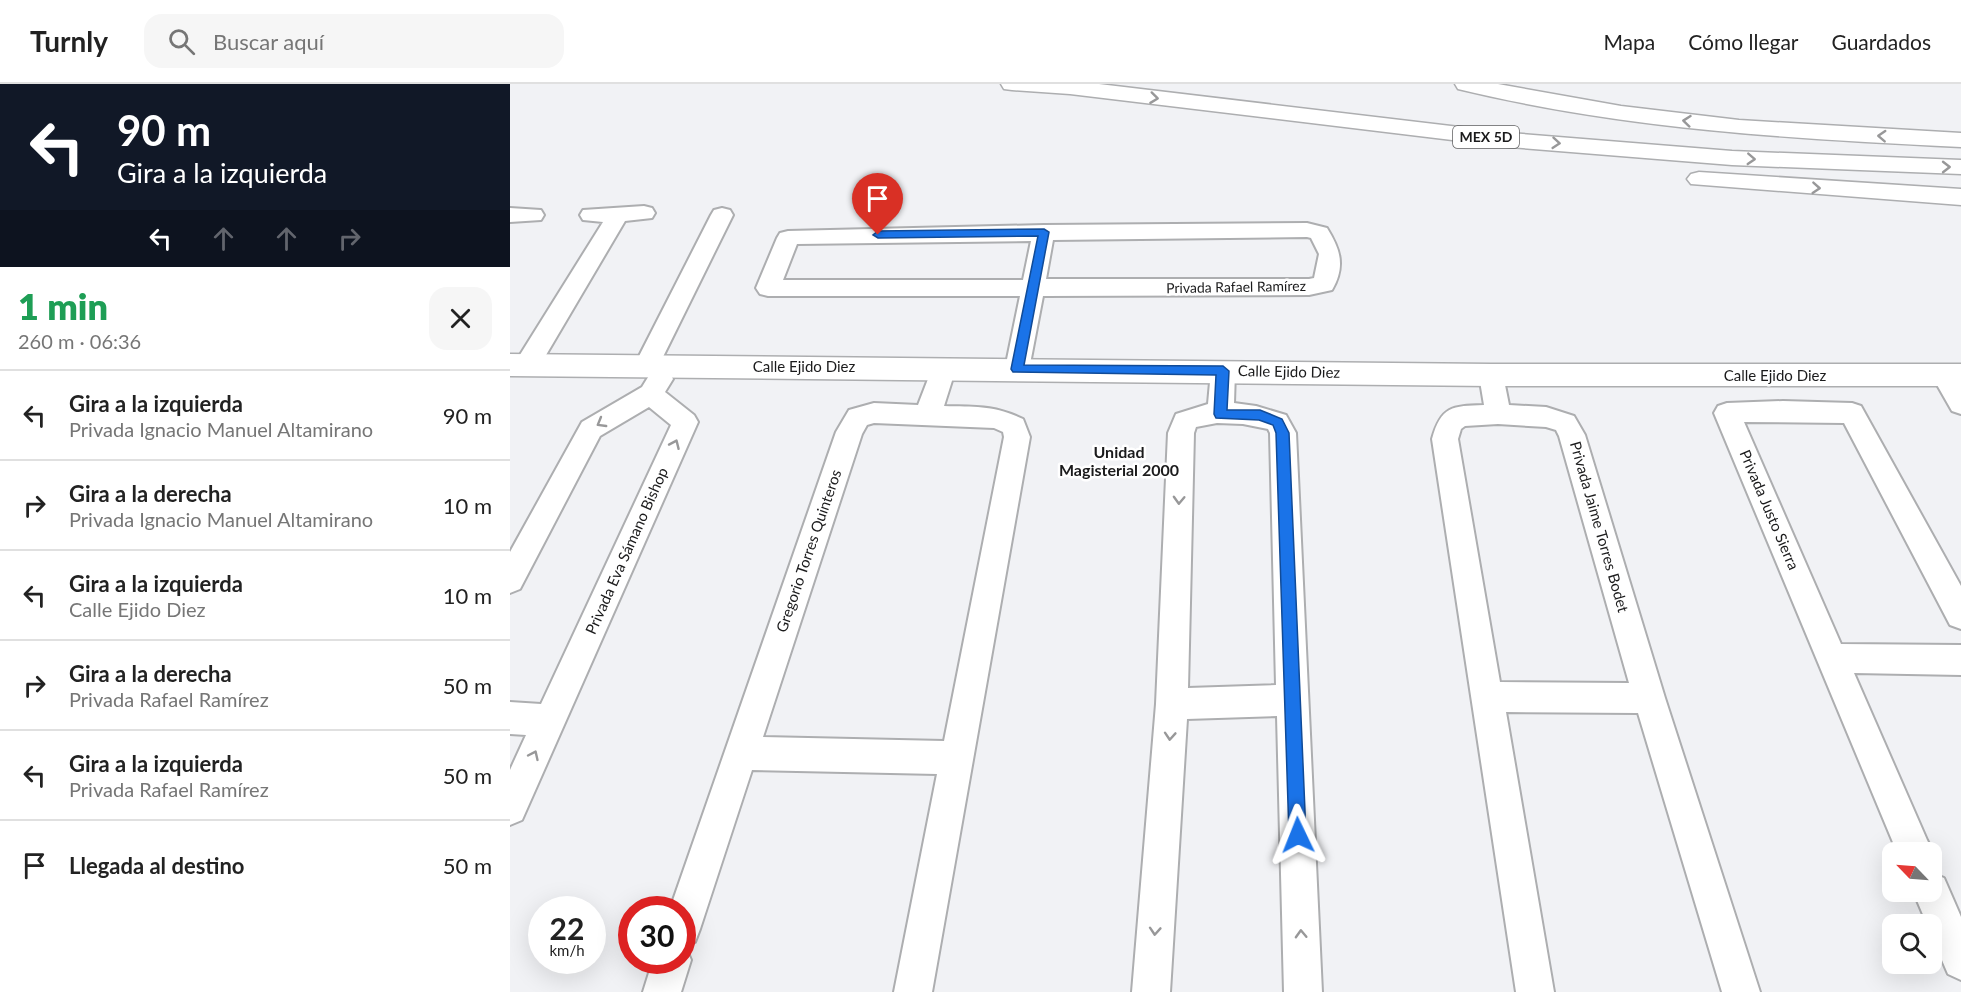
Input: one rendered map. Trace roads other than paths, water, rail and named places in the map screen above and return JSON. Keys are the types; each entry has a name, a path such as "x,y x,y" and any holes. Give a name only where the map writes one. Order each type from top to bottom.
{"main road":[{"name":"MEX 5D","path":"1012,84 1070,87 1510,140 1732,158 1961,167"},
{"path":"1466,84 1539,100 1657,117 1778,130 1961,140"},
{"path":"1280,113 1512,154 1668,176 1961,197"},
{"name":"Calle Ejido Diez","path":"518,365 654,375 944,368 1491,375 1952,376"}],"street":[{"path":"591,215 644,213"},
{"path":"518,365 618,214"},
{"path":"510,215 533,215"},
{"path":"510,580 591,429 654,375 722,215"},
{"name":"Privada Rafael Ramírez","path":"1307,230 1319,233 1330,254 1324,284 1309,287 768,288 788,238 819,235 1044,232 1307,230"},
{"path":"1017,369 1044,232"},
{"path":"928,414 944,368"},
{"path":"1220,414 1223,371"},
{"name":"Privada Eva Sámano Bishop","path":"510,808 685,422 654,375"},
{"path":"1491,375 1498,414"},
{"path":"1767,376 1783,411"},
{"path":"1952,376 1961,404"},
{"name":"Privada Justo Sierra","path":"1911,842 1727,413 1783,411 1852,413 1961,615"},
{"name":"Gregorio Torres Quinteros","path":"693,896 849,432 858,417 928,414 998,418 1014,426 1017,437 912,992"},
{"path":"1151,992 1172,704 1181,433 1185,420 1196,415 1220,414 1260,415 1277,422 1283,433 1303,992"},
{"name":"Privada Jaime Torres Bodet","path":"1536,992 1445,439 1449,424 1459,416 1498,414 1546,417 1565,423 1572,435 1649,698 1741,992"},
{"path":"1833,658 1961,660"},
{"path":"1489,697 1649,698"},
{"path":"1172,704 1293,700"},
{"path":"510,718 550,720"},
{"path":"740,753 956,758"},
{"path":"1936,902 1961,961"},
{"path":"662,992 668,974"}],"district":[{"name":"Unidad Magisterial 2000","path":"1119,461"}]}
